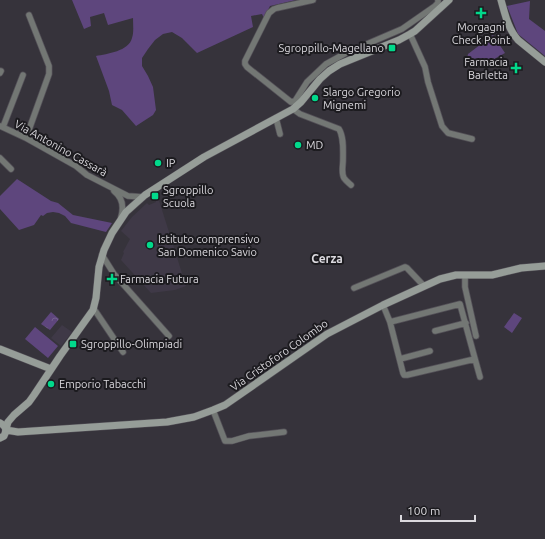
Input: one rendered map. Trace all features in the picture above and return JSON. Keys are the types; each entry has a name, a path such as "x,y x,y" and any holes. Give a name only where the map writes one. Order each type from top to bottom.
{"main road":[{"path":"3,426 29,402 94,309 99,267 102,255 120,221 132,206 143,197 204,158 276,118 295,105 334,67 399,40 415,31 437,8 447,0"},
{"path":"501,0 507,21 514,36 545,62"},
{"name":"Via Cristoforo Colombo","path":"18,432 167,422 194,417 225,405 327,334 383,305 440,279 465,275 492,275 521,268 545,266"},
{"path":"0,349 51,369"},
{"path":"3,426 18,432"},
{"path":"0,438 4,436 3,426"},
{"path":"0,438 18,432"}],"street":[{"path":"314,0 277,8 271,11 245,61 245,64 295,105 300,114 339,129 342,134 342,171 345,179 351,185"},
{"path":"295,105 308,82 326,64 346,53 402,29 437,8 438,0"},
{"path":"26,138 49,74 49,66 28,15"},
{"path":"410,34 425,67 428,82 444,130 448,133 472,139"},
{"path":"2,127 23,75"},
{"path":"276,118 280,134"},
{"name":"Via Antonino Cassarà","path":"2,127 26,138 76,166 87,176 128,196"},
{"path":"0,158 11,170"},
{"path":"111,188 118,194 122,202 120,221"},
{"path":"132,206 128,196 143,197"},
{"path":"122,202 132,206"},
{"path":"102,255 114,274 170,336"},
{"path":"99,267 105,267 114,274"},
{"path":"354,288 405,267 424,286"},
{"path":"465,275 465,287 476,336"},
{"path":"390,322 460,304 480,376"},
{"path":"383,305 390,322 404,375 475,359"},
{"path":"94,309 123,352"},
{"path":"435,332 466,323"},
{"path":"400,359 430,351"},
{"path":"213,410 225,440 232,441 249,436 284,432"}],"shaded area":[{"name":"Istituto comprensivo San Domenico Savio","path":"157,194 186,286 175,290 151,293 121,260 124,253 123,252 130,239 121,231 132,217 147,203 149,205 156,202"},
{"path":"62,325 72,332 61,346 51,338"}],"green space":[{"path":"72,0 296,0 270,6 264,18 262,14 251,16 253,27 197,53 182,38 172,32 163,34 155,40 142,58 142,66 153,87 156,110 153,115 136,126 122,110 112,105 109,91 96,56 117,51 127,46 133,36 133,18 108,25 104,13 90,17 91,26 84,29"},
{"path":"530,1 529,19 545,31 545,56 518,34 507,6"},
{"path":"493,35 505,53 480,67 472,65 469,62 468,54"},
{"path":"17,179 51,201 58,203 73,215 112,223 106,232 71,223 65,216 53,212 47,213 43,216 41,215 34,225 19,230 0,209 0,196"},
{"path":"51,312 59,319 50,330 41,324"},
{"path":"514,313 522,318 512,333 504,327"},
{"path":"35,327 58,346 48,358 25,339"}],"place":[{"name":"Morgagni Check Point","path":"481,13"},
{"name":"Sgroppillo-Magellano","path":"392,48"},
{"name":"Farmacia Barletta","path":"516,68"},
{"name":"Slargo Gregorio Mignemi","path":"315,98"},
{"name":"MD","path":"298,145"},
{"name":"IP","path":"158,163"},
{"name":"Sgroppillo Scuola","path":"155,196"},
{"name":"Istituto comprensivo San Domenico Savio","path":"150,245"},
{"name":"Farmacia Futura","path":"112,279"},
{"name":"Sgroppillo-Olimpiadi","path":"73,344"},
{"name":"Emporio Tabacchi","path":"51,384"}],"district":[{"name":"Cerza","path":"327,258"}]}
